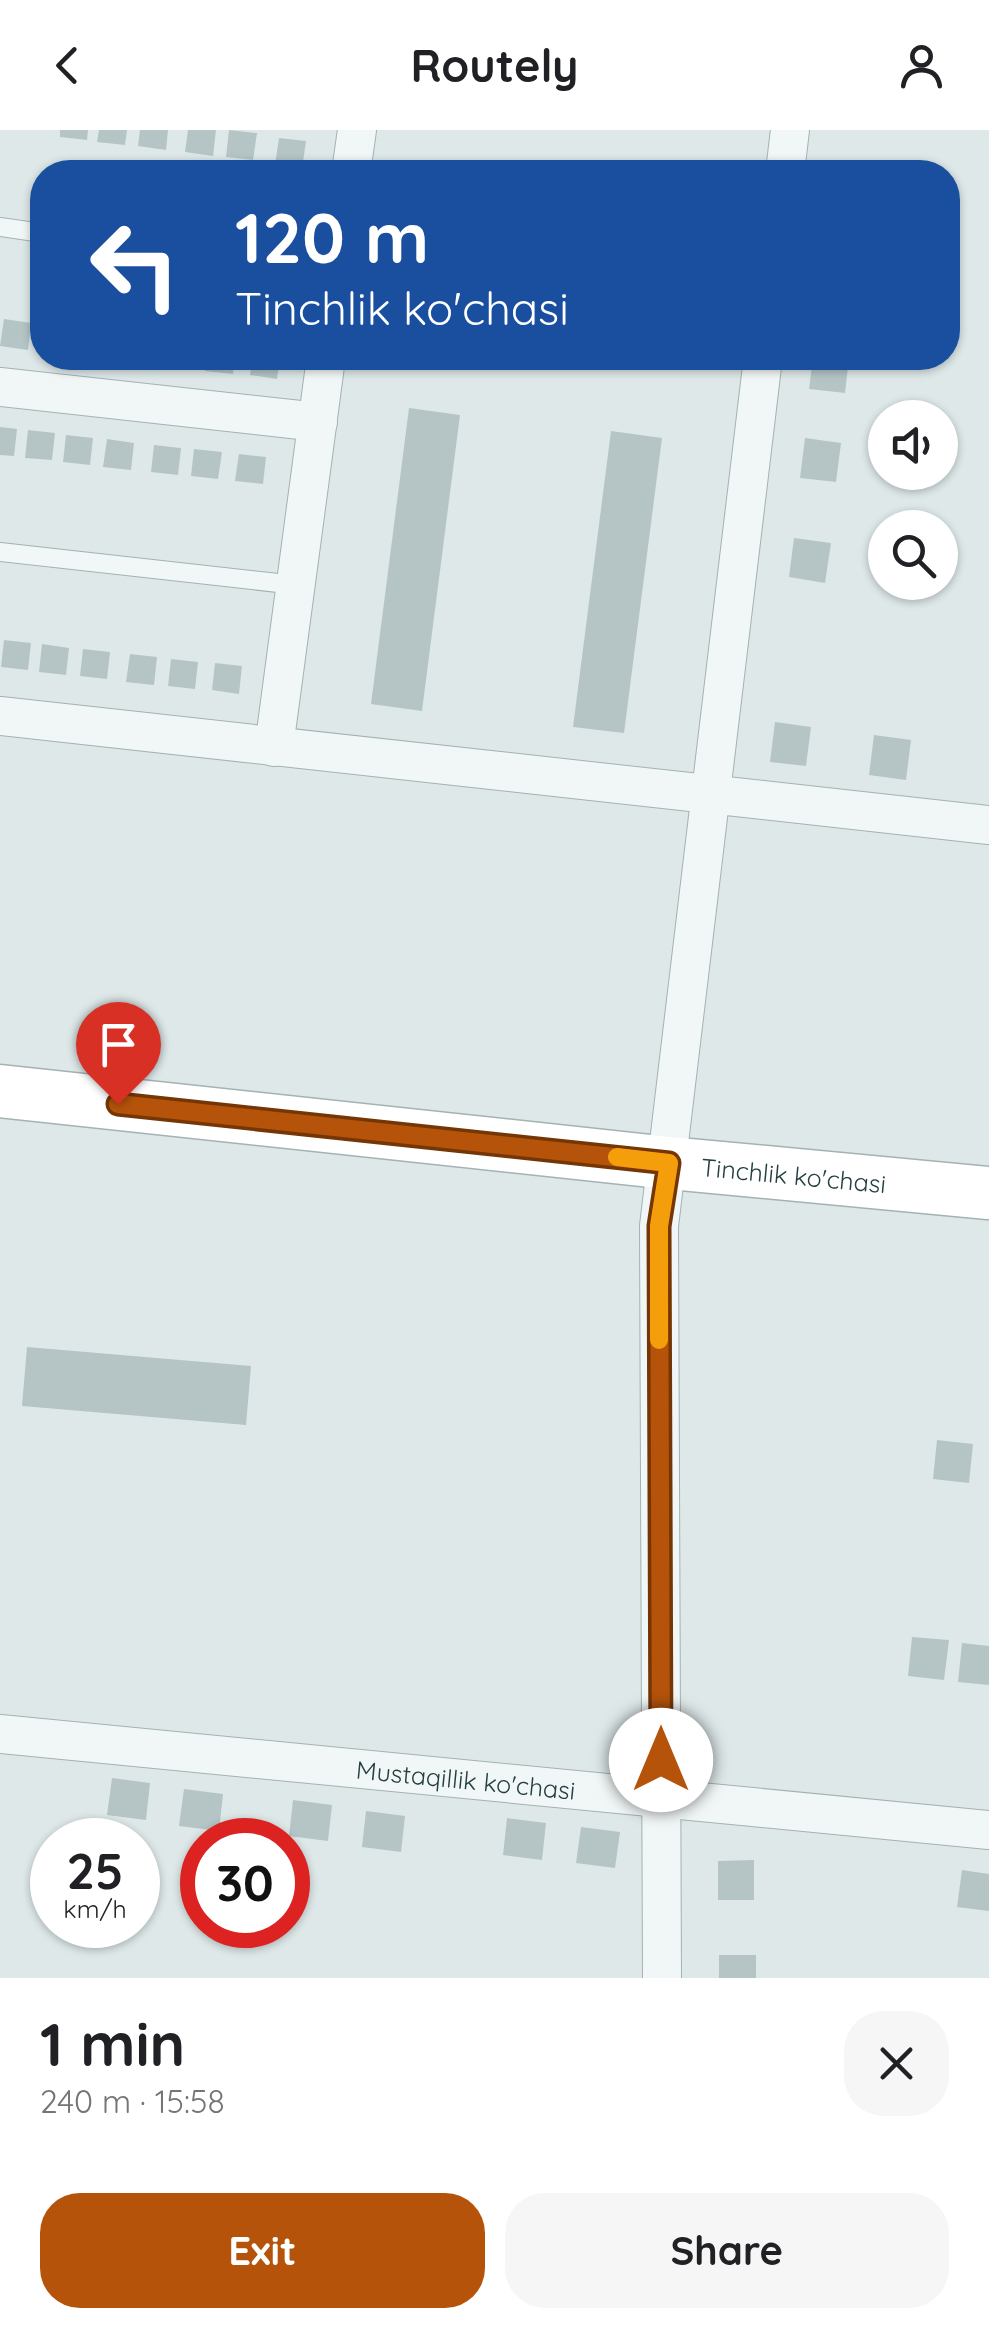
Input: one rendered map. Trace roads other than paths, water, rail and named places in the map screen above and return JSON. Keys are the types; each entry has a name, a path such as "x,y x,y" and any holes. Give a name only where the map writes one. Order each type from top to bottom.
{"main road":[{"name":"Tinchlik ko'chasi","path":"0,1090 669,1163 989,1193"}],"street":[{"path":"353,160 357,130"},
{"path":"786,160 790,130"},
{"path":"274,747 324,370"},
{"path":"662,1978 659,1226 763,370"},
{"path":"0,387 318,422"},
{"path":"0,716 989,825"},
{"name":"Mustaqillik ko'chasi","path":"0,1734 989,1830"}],"lane":[{"path":"0,227 30,231"},
{"path":"0,552 296,585"}]}
